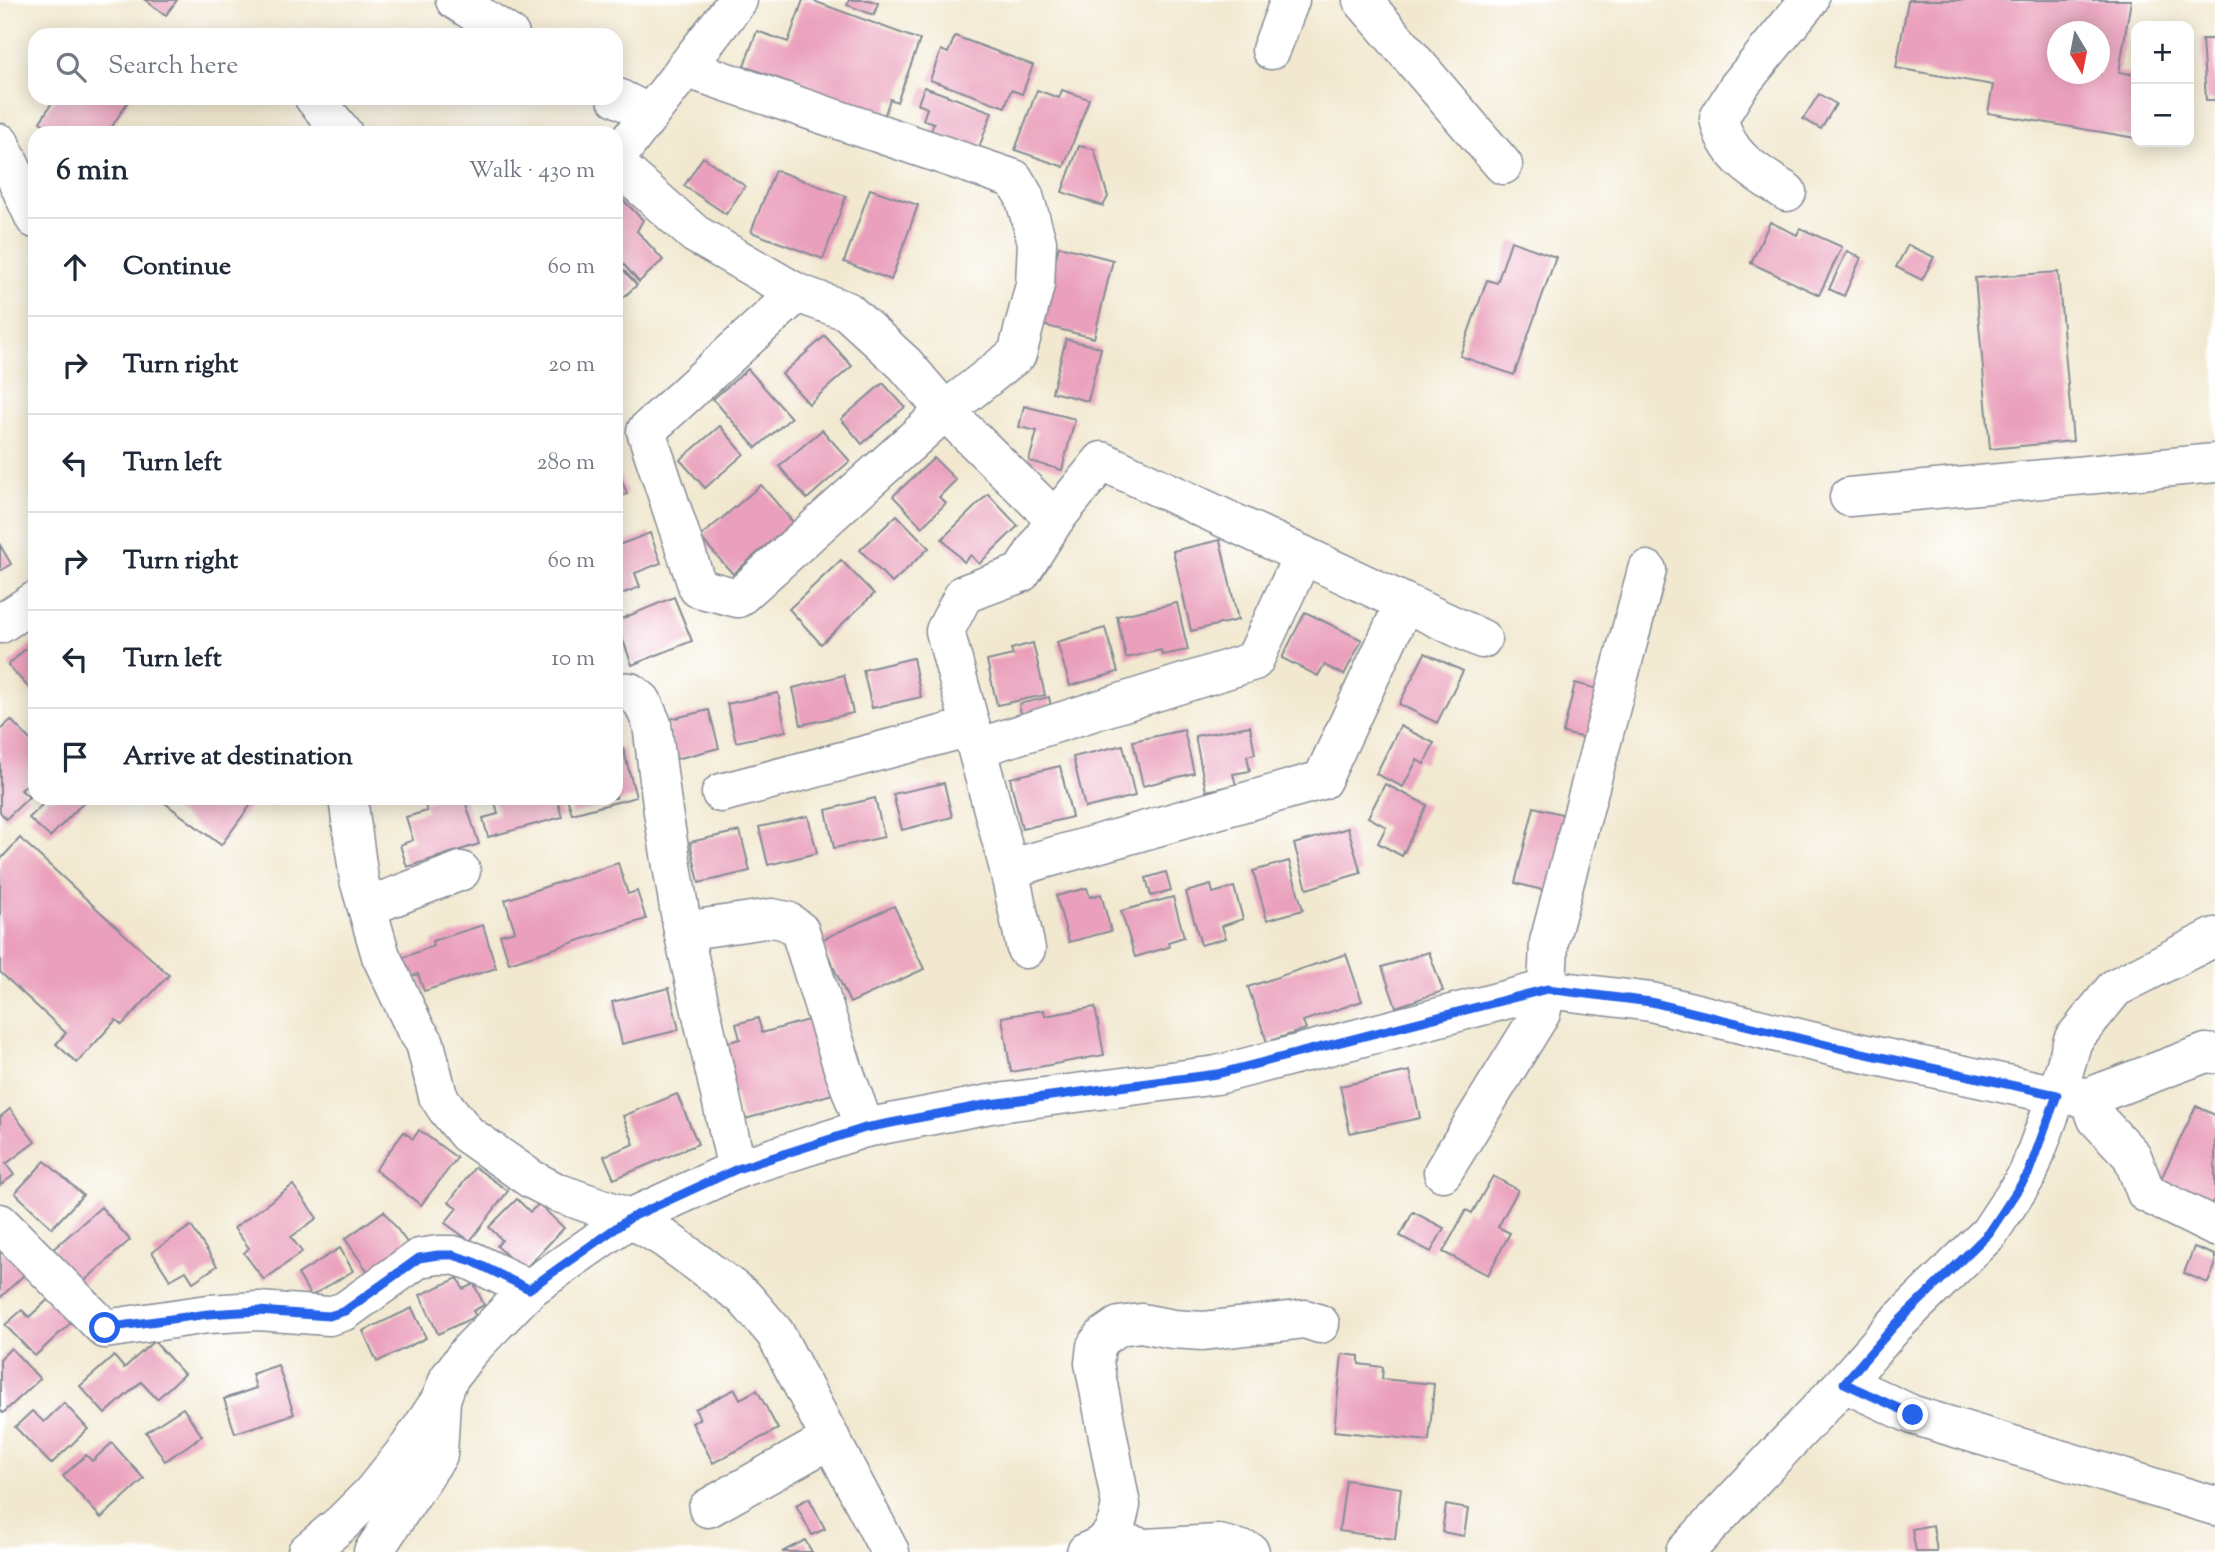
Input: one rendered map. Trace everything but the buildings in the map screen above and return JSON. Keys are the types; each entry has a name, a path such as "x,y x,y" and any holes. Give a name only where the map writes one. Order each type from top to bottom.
{"street":[{"path":"455,0 499,28"},
{"path":"623,149 738,0"},
{"path":"1271,50 1290,0"},
{"path":"1362,0 1503,165"},
{"path":"1787,192 1742,163 1721,133 1719,118 1738,87 1809,0"},
{"path":"685,68 1014,180 1024,196 1037,242 1035,285 1017,354 945,411 738,598 698,588 646,431 797,293"},
{"path":"623,100 650,114"},
{"path":"320,105 337,126"},
{"path":"0,144 28,204"},
{"path":"623,170 695,234 797,293 847,311 905,364 945,411 1055,519"},
{"path":"1026,948 1009,869 945,631 964,594 1021,573 1055,519 1102,461 1482,639"},
{"path":"1849,497 2215,463"},
{"path":"722,793 974,737 1254,661 1303,555"},
{"path":"1443,1172 1541,1013 1547,989 1549,942 1647,570"},
{"path":"1009,869 1322,780 1404,604"},
{"path":"0,624 28,606"},
{"path":"623,692 630,692 642,701 652,724 663,812 683,931 737,1169"},
{"path":"349,805 359,880 382,956 415,1028 425,1043 438,1096 452,1116 474,1139 531,1180 556,1192 630,1218 664,1238 744,1297 775,1333 890,1552"},
{"path":"367,907 461,871"},
{"path":"683,931 772,918 786,921 800,930 843,1068 865,1128"},
{"path":"1685,1552 1895,1325 1989,1233 2028,1174 2073,1096 2073,1040 2115,988 2215,937"},
{"path":"307,1552 372,1493 409,1447 441,1399 449,1378 469,1351 529,1289 630,1218 737,1169 865,1128 990,1104 1217,1074 1547,989 1651,1002 1839,1048 2073,1096 2206,1053 2215,1054"},
{"path":"2073,1096 2132,1156 2146,1193 2215,1227"},
{"path":"0,1223 105,1328 208,1314 258,1311 329,1316 345,1311 419,1258 438,1255 453,1255 472,1261 529,1289"},
{"path":"1250,1552 1219,1544 1121,1548 1117,1527 1121,1505 1094,1363 1096,1346 1103,1337 1119,1326 1141,1323 1203,1331 1305,1319 1320,1324"},
{"path":"1844,1383 1913,1415 2215,1506"},
{"path":"373,1552 438,1455 441,1399"},
{"path":"708,1508 831,1439"}],"route":[{"path":"105,1328 208,1314 258,1311 329,1316 345,1311 419,1258 438,1255 453,1255 472,1261 529,1289 630,1218 737,1169 865,1128 990,1104 1217,1074 1547,989 1651,1002 1839,1048 2057,1095 2028,1174 1989,1233 1895,1325 1844,1383 1913,1415"}]}
